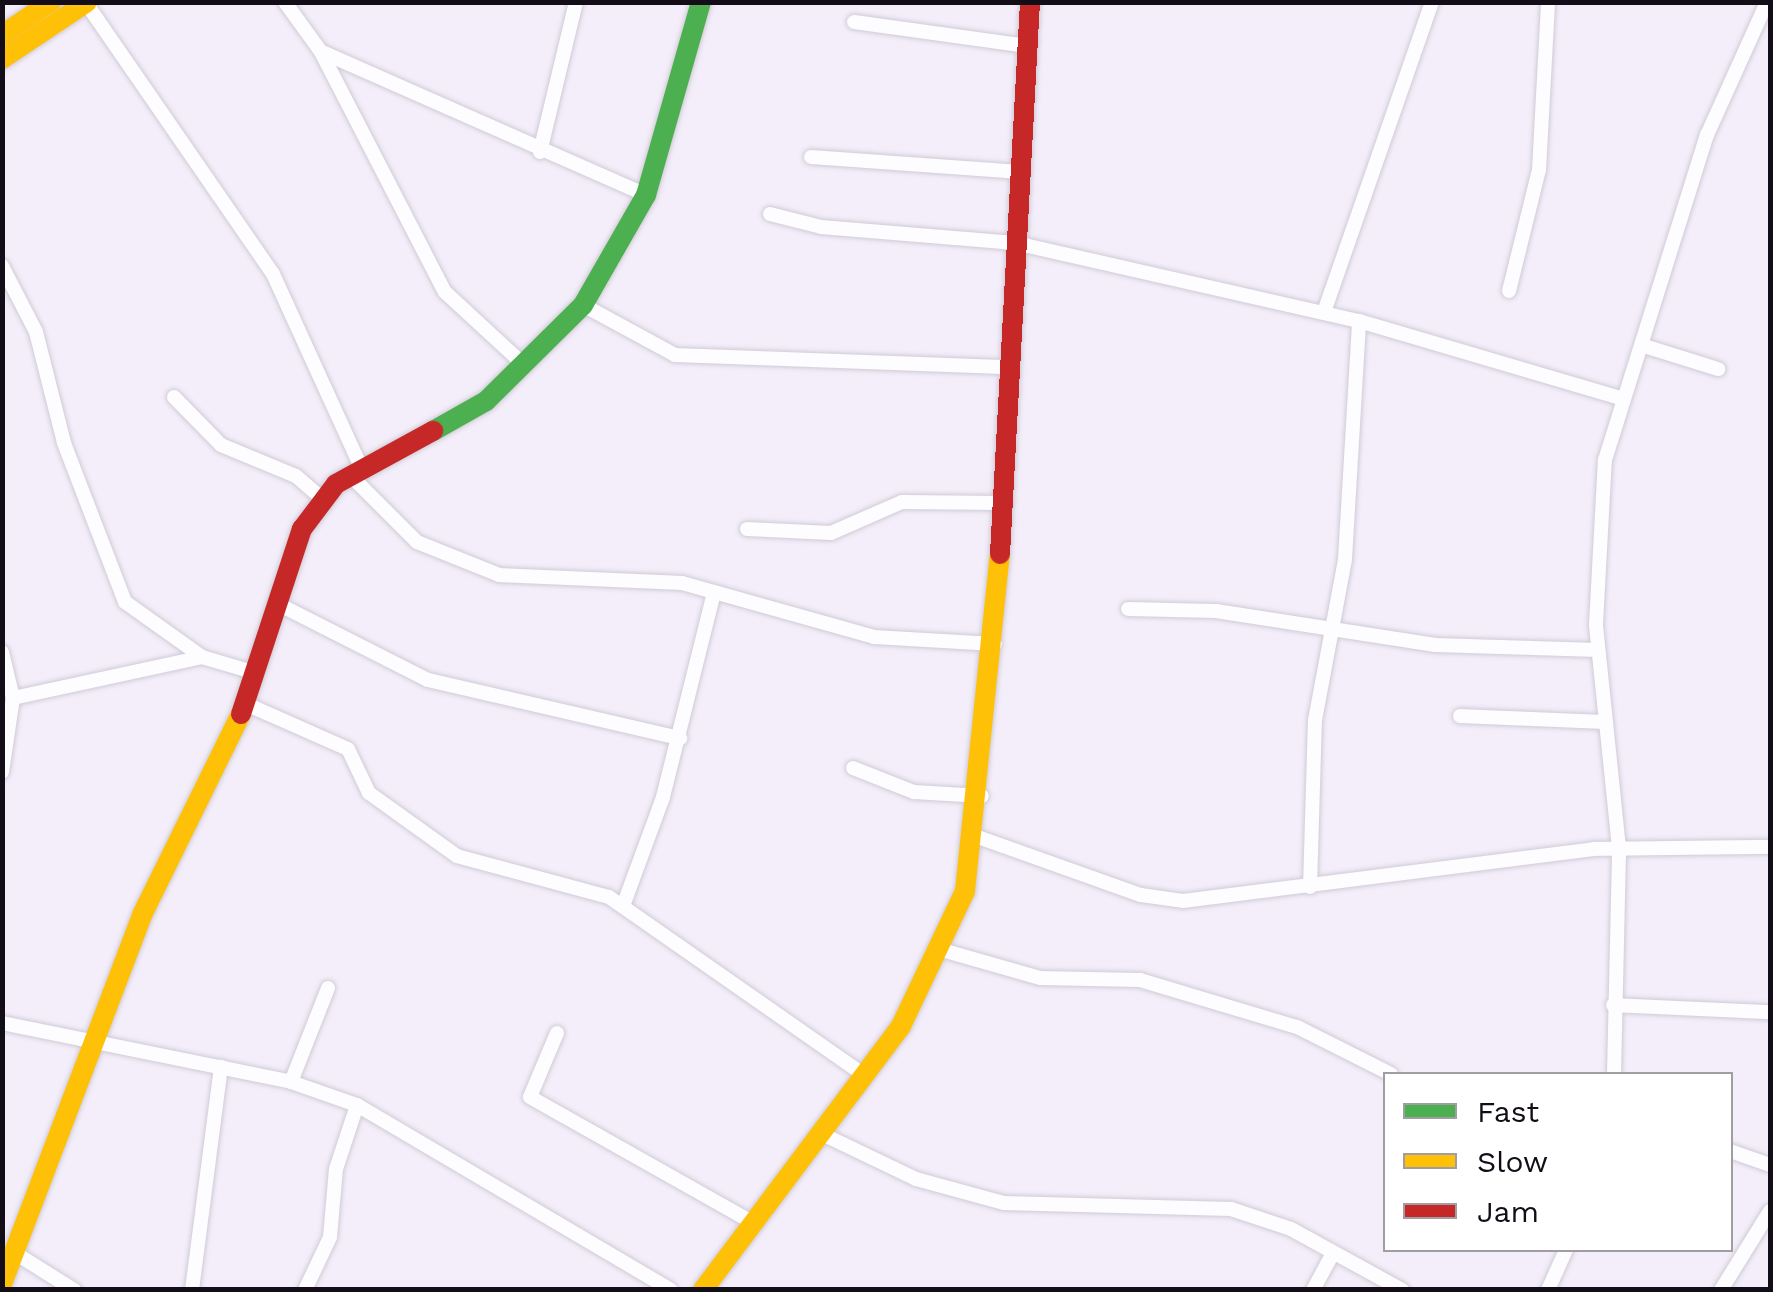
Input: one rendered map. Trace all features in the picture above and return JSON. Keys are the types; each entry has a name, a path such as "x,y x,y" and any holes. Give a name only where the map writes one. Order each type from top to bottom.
{"main road":[{"path":"2,35 51,2"},
{"path":"2,1284 100,1040 144,913 246,704 278,604 320,497 357,472 486,402 583,305 646,195 702,2"},
{"path":"703,1290 864,1075 942,950 975,836 995,644 1030,2"},
{"path":"2,59 86,3"}],"street":[{"path":"285,2 321,52 445,292 523,364"},
{"path":"540,152 576,2"},
{"path":"1324,312 1432,2"},
{"path":"1509,290 1539,170 1548,2"},
{"path":"1614,1072 1619,848 1598,650 1597,520 1624,399 1707,135 1768,2"},
{"path":"86,3 273,274 357,472 417,542 498,575 714,592 874,637 995,644"},
{"path":"854,22 1028,46"},
{"path":"321,52 540,152 646,195"},
{"path":"811,158 1020,172"},
{"path":"770,214 820,227 1015,243 1324,312 1624,399"},
{"path":"2,266 36,332 64,442 124,602 202,658 256,673"},
{"path":"583,305 675,355 1009,367"},
{"path":"1310,886 1328,630 1345,559 1359,321"},
{"path":"1642,345 1718,370"},
{"path":"174,398 220,446 296,476 320,497"},
{"path":"747,529 831,533 902,502 1001,502"},
{"path":"623,906 680,738 714,592"},
{"path":"278,604 428,680 680,738"},
{"path":"1128,610 1216,611 1434,646 1598,650"},
{"path":"2,652 13,698 2,772"},
{"path":"13,698 202,658"},
{"path":"246,704 348,749 369,793 458,856 586,888 623,906 864,1075"},
{"path":"1460,716 1604,722"},
{"path":"853,768 914,792 982,796"},
{"path":"975,836 1141,895 1183,901 1619,848 1770,847"},
{"path":"942,950 1040,978 1140,980 1297,1027 1387,1072"},
{"path":"291,1082 328,988"},
{"path":"1613,1004 1770,1012"},
{"path":"2,1023 291,1082 357,1105 671,1290"},
{"path":"556,1033 530,1097 754,1224"},
{"path":"192,1290 222,1067"},
{"path":"305,1290 330,1237 336,1169 357,1105"},
{"path":"820,1133 916,1178 1004,1203 1188,1202 1291,1229 1402,1290"},
{"path":"1733,1153 1770,1165"},
{"path":"1721,1290 1770,1211"},
{"path":"1548,1290 1565,1252"},
{"path":"15,1253 74,1290"},
{"path":"1312,1290 1333,1253"}],"traffic: fast":[{"path":"433,431 486,401 583,305 646,195 701,2"}],"traffic: slow":[{"path":"2,35 51,2"},
{"path":"2,59 87,2"},
{"path":"703,1290 901,1026 965,891 1000,554"},
{"path":"2,1284 143,913 241,714"}],"traffic: jam":[{"path":"1000,554 1030,2"},
{"path":"241,714 302,529 336,484 433,431"}]}
